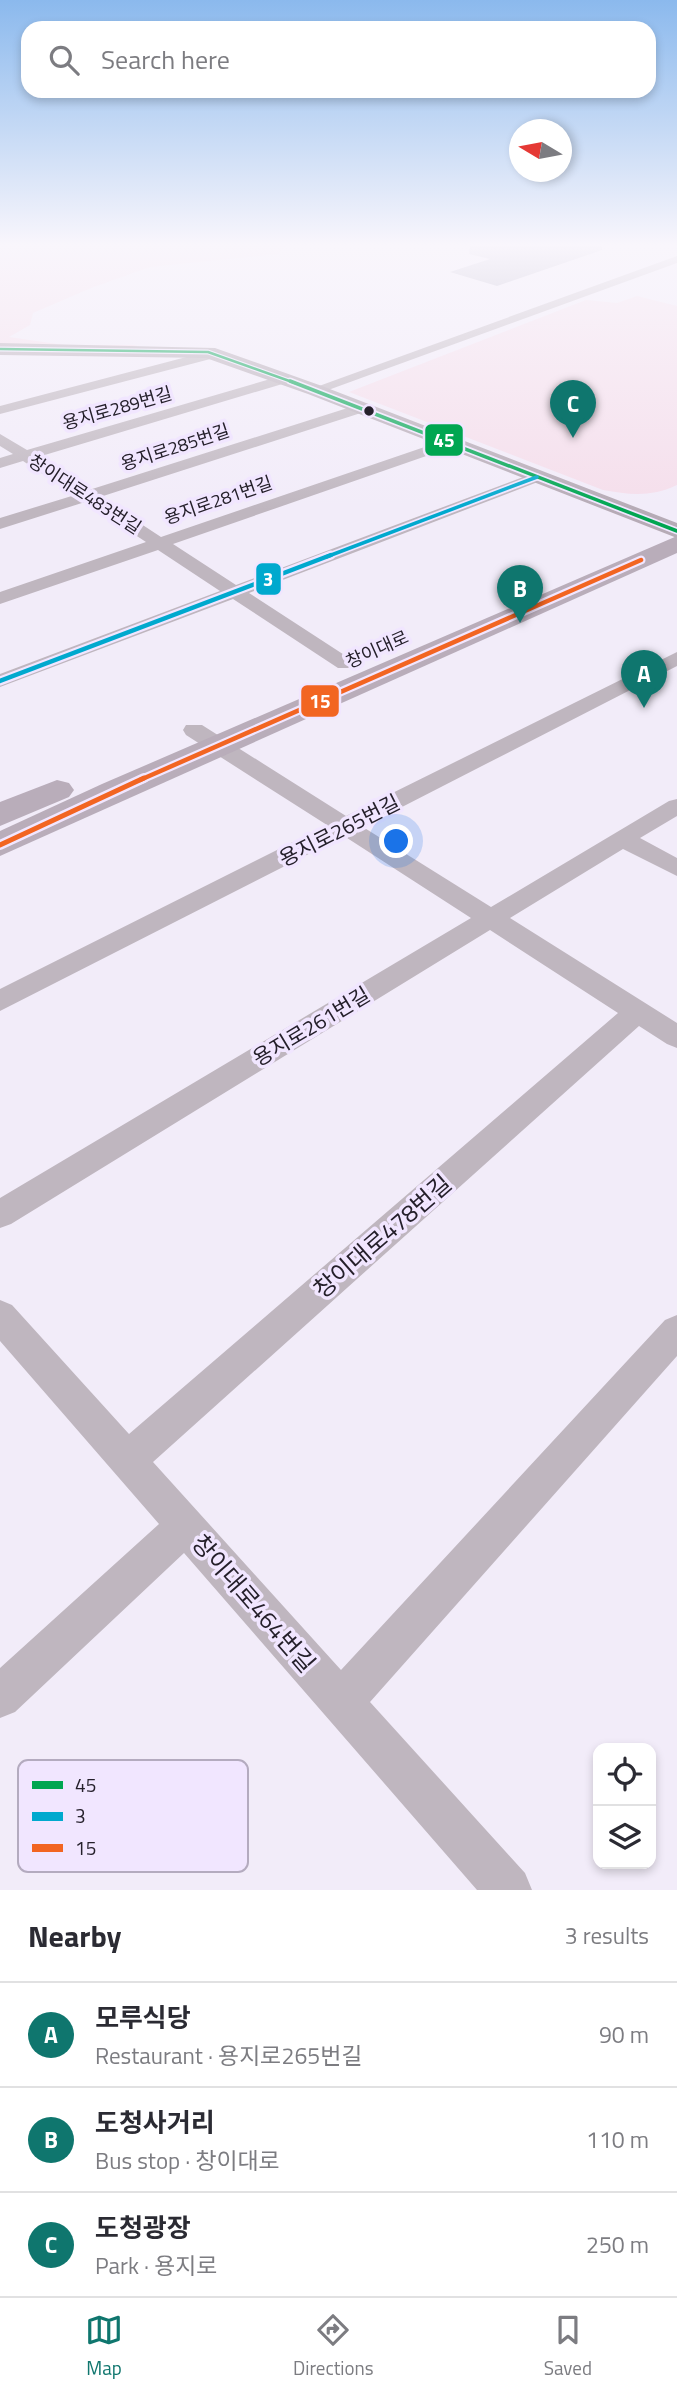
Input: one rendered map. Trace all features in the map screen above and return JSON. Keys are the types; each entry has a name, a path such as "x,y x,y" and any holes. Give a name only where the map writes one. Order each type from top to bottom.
{"main road":[{"path":"0,349 213,354 315,390 673,529"},
{"name":"창이대로","path":"0,845 345,664 673,529"},
{"name":"창이대로","path":"0,815 206,738 673,529"}],"street":[{"path":"315,390 469,334"},
{"path":"0,410 213,354"},
{"name":"용지로289번길","path":"0,463 284,379"},
{"name":"용지로285번길","path":"0,524 362,408"},
{"name":"창이대로483번길","path":"0,439 345,664"},
{"name":"용지로281번길","path":"0,598 450,443"},
{"path":"0,681 537,477"},
{"name":"용지로265번길","path":"0,1001 677,658"},
{"path":"206,738 677,1038"},
{"name":"용지로261번길","path":"0,1214 677,806"},
{"path":"623,839 677,868"},
{"name":"창이대로478번길","path":"127,1460 638,1012"},
{"name":"창이대로464번길","path":"0,1316 508,1890"},
{"path":"341,1702 677,1331"},
{"path":"0,1697 186,1525"}],"shaded area":[{"path":"0,334 14,334 9,337 64,345 138,345 116,349 0,345"},
{"path":"498,334 677,334 677,485 659,492 641,494 603,490 349,392"}],"transit line":[{"name":"45","path":"0,349 208,352 315,390 677,531"},
{"name":"3","path":"0,681 537,477"},
{"name":"15","path":"0,845 114,791 641,560"}],"place":[{"name":"도청광장","path":"573,438"},
{"name":"도청사거리","path":"520,623"},
{"name":"모루식당","path":"644,708"}]}
